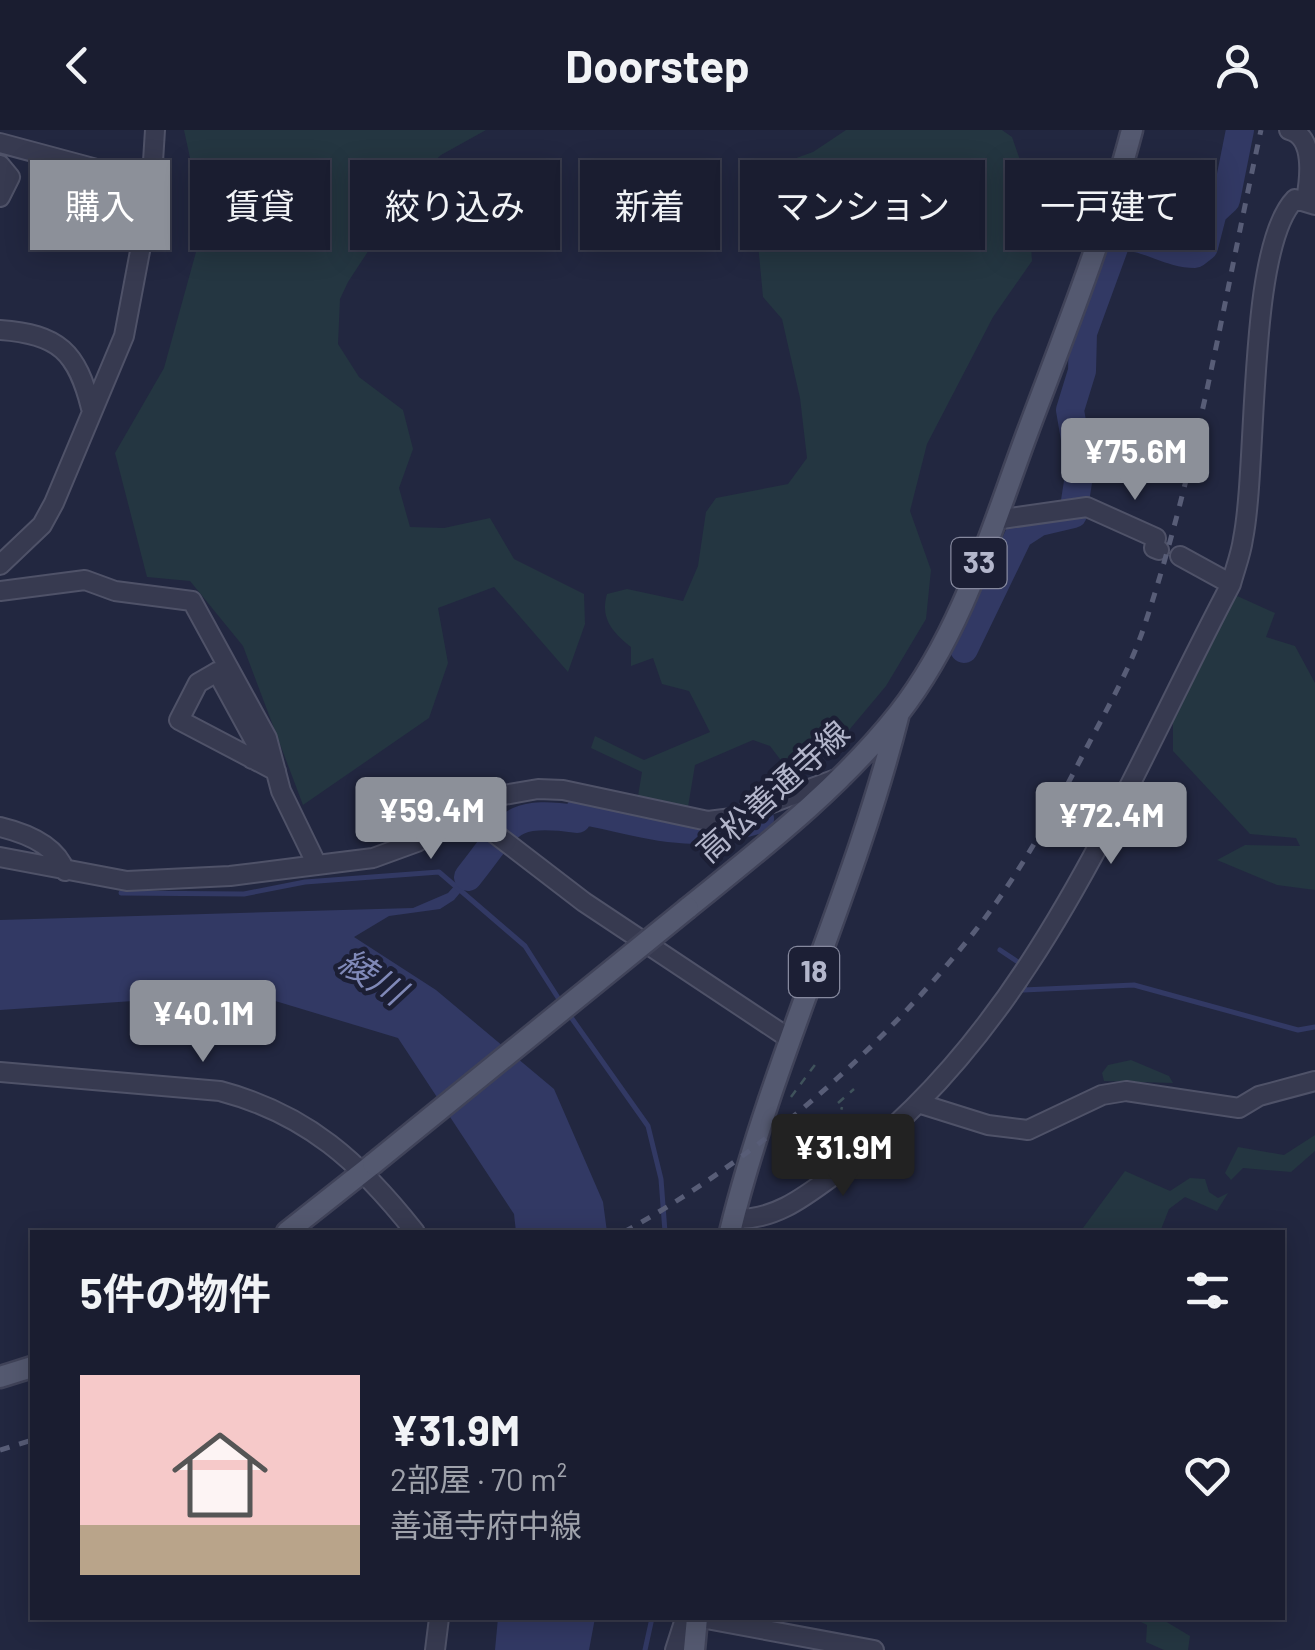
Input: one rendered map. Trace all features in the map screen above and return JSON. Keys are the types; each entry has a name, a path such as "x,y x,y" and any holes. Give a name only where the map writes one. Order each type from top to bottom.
{"main road":[{"name":"高松善通寺線","path":"290,1230 688,908 844,775 899,712 960,607 996,520 1070,318 1132,130"},
{"name":"18","path":"731,1226 790,1038 878,794 899,712"},
{"path":"844,775 870,781 878,794"},
{"path":"0,1377 30,1368"},
{"path":"694,1650 697,1620"}],"street":[{"path":"153,160 155,130"},
{"path":"731,1226 769,1216 801,1199 862,1156 922,1104 1010,995 1231,584 1244,537 1259,340 1274,240 1281,214 1296,199 1311,202 1306,141 1300,133 1289,130"},
{"path":"0,144 62,160"},
{"path":"0,165 10,176 0,197"},
{"path":"0,565 42,525 124,336 140,250"},
{"path":"0,330 46,336 81,368 91,408"},
{"path":"996,520 1074,507 1156,538 1154,548 1159,550"},
{"path":"1180,556 1231,584"},
{"path":"0,591 85,580 115,591 192,601 256,717 317,865"},
{"path":"252,759 258,747 217,672 198,682 179,720 252,759 276,771"},
{"path":"0,857 127,881 317,865 373,858 417,842 498,796 563,790 708,821 732,818 844,775"},
{"path":"468,813 584,902 790,1038"},
{"path":"0,828 36,840 61,858 65,871"},
{"path":"0,1072 220,1091 254,1100 311,1127 368,1168 413,1230"},
{"path":"922,1104 988,1125 1028,1130 1102,1095 1126,1092 1239,1108 1259,1096 1315,1081"},
{"path":"434,1650 439,1620"},
{"path":"675,1650 685,1620"},
{"path":"708,1620 874,1650"}],"path":[{"path":"784,1104 808,1080 804,1075 817,1062"},
{"path":"837,1125 840,1105 854,1089"}],"shaded area":[{"path":"184,130 486,130 436,160 350,160 350,250 369,250 340,299 338,344 359,377 403,410 413,449 399,488 410,527 444,528 490,518 514,559 584,594 585,624 568,672 494,587 438,608 448,663 429,718 303,805 243,646 190,581 147,577 115,453 164,368 197,250 330,250 330,160 190,160"},
{"path":"846,130 1002,130 1012,137 1020,160 1005,160 1005,250 1031,250 1032,261 993,317 927,444 910,511 931,570 926,619 886,686 839,742 789,771 770,746 753,740 695,765 688,807 638,796 642,772 591,748 595,736 644,760 710,732 689,691 662,684 653,658 631,666 631,647 613,630 607,617 607,594 627,589 683,601 698,566 706,512 716,498 788,484 807,458 800,398 782,319 763,297 759,250 985,250 985,160 791,160 813,152"},
{"path":"1235,595 1275,613 1266,637 1295,646 1315,683 1315,890 1277,885 1217,860 1245,845 1300,846 1296,838 1250,834 1173,751 1173,713"},
{"path":"1131,1060 1169,1076 1173,1083 1104,1081 1102,1073 1108,1065"},
{"path":"1315,1135 1315,1151 1291,1172 1243,1168 1231,1180 1225,1173 1238,1147 1284,1155"},
{"path":"1125,1171 1170,1191 1190,1178 1205,1179 1209,1192 1218,1198 1228,1193 1217,1211 1185,1197 1169,1209 1161,1230 1081,1230"},
{"path":"1137,1620 1163,1620 1190,1636 1188,1650 1164,1650 1146,1642 1147,1625"}],"water":[{"name":"綾川","path":"490,846 495,851 454,900 440,909 389,916 354,937 436,990 554,1089 603,1202 607,1230 516,1230 514,1214 398,1038 272,1000 222,995 0,1010 0,920 413,908 448,893"},
{"path":"498,1620 595,1620 589,1650 495,1650"}],"waterway":[{"path":"964,649 1019,535 1039,522 1073,514 1080,469 1070,410 1082,371 1083,333 1118,237 1137,238 1185,253 1195,254 1204,247 1213,212 1226,200 1240,130"},
{"path":"468,877 502,833 522,819 577,819 580,810 690,830 735,826 760,819"},
{"path":"121,893 244,894 305,882 439,872 525,946 562,1004"},
{"path":"1000,950 1021,964"},
{"path":"1026,982 1023,990 1134,985 1298,1030 1315,1027"},
{"path":"568,1013 648,1126 661,1179 665,1230"},
{"path":"645,1650 652,1620"}],"railway":[{"path":"627,1230 772,1134 862,1055 945,968 982,922 1038,837 1119,687 1164,564 1196,441 1261,130"},
{"path":"0,1450 30,1441"}]}
